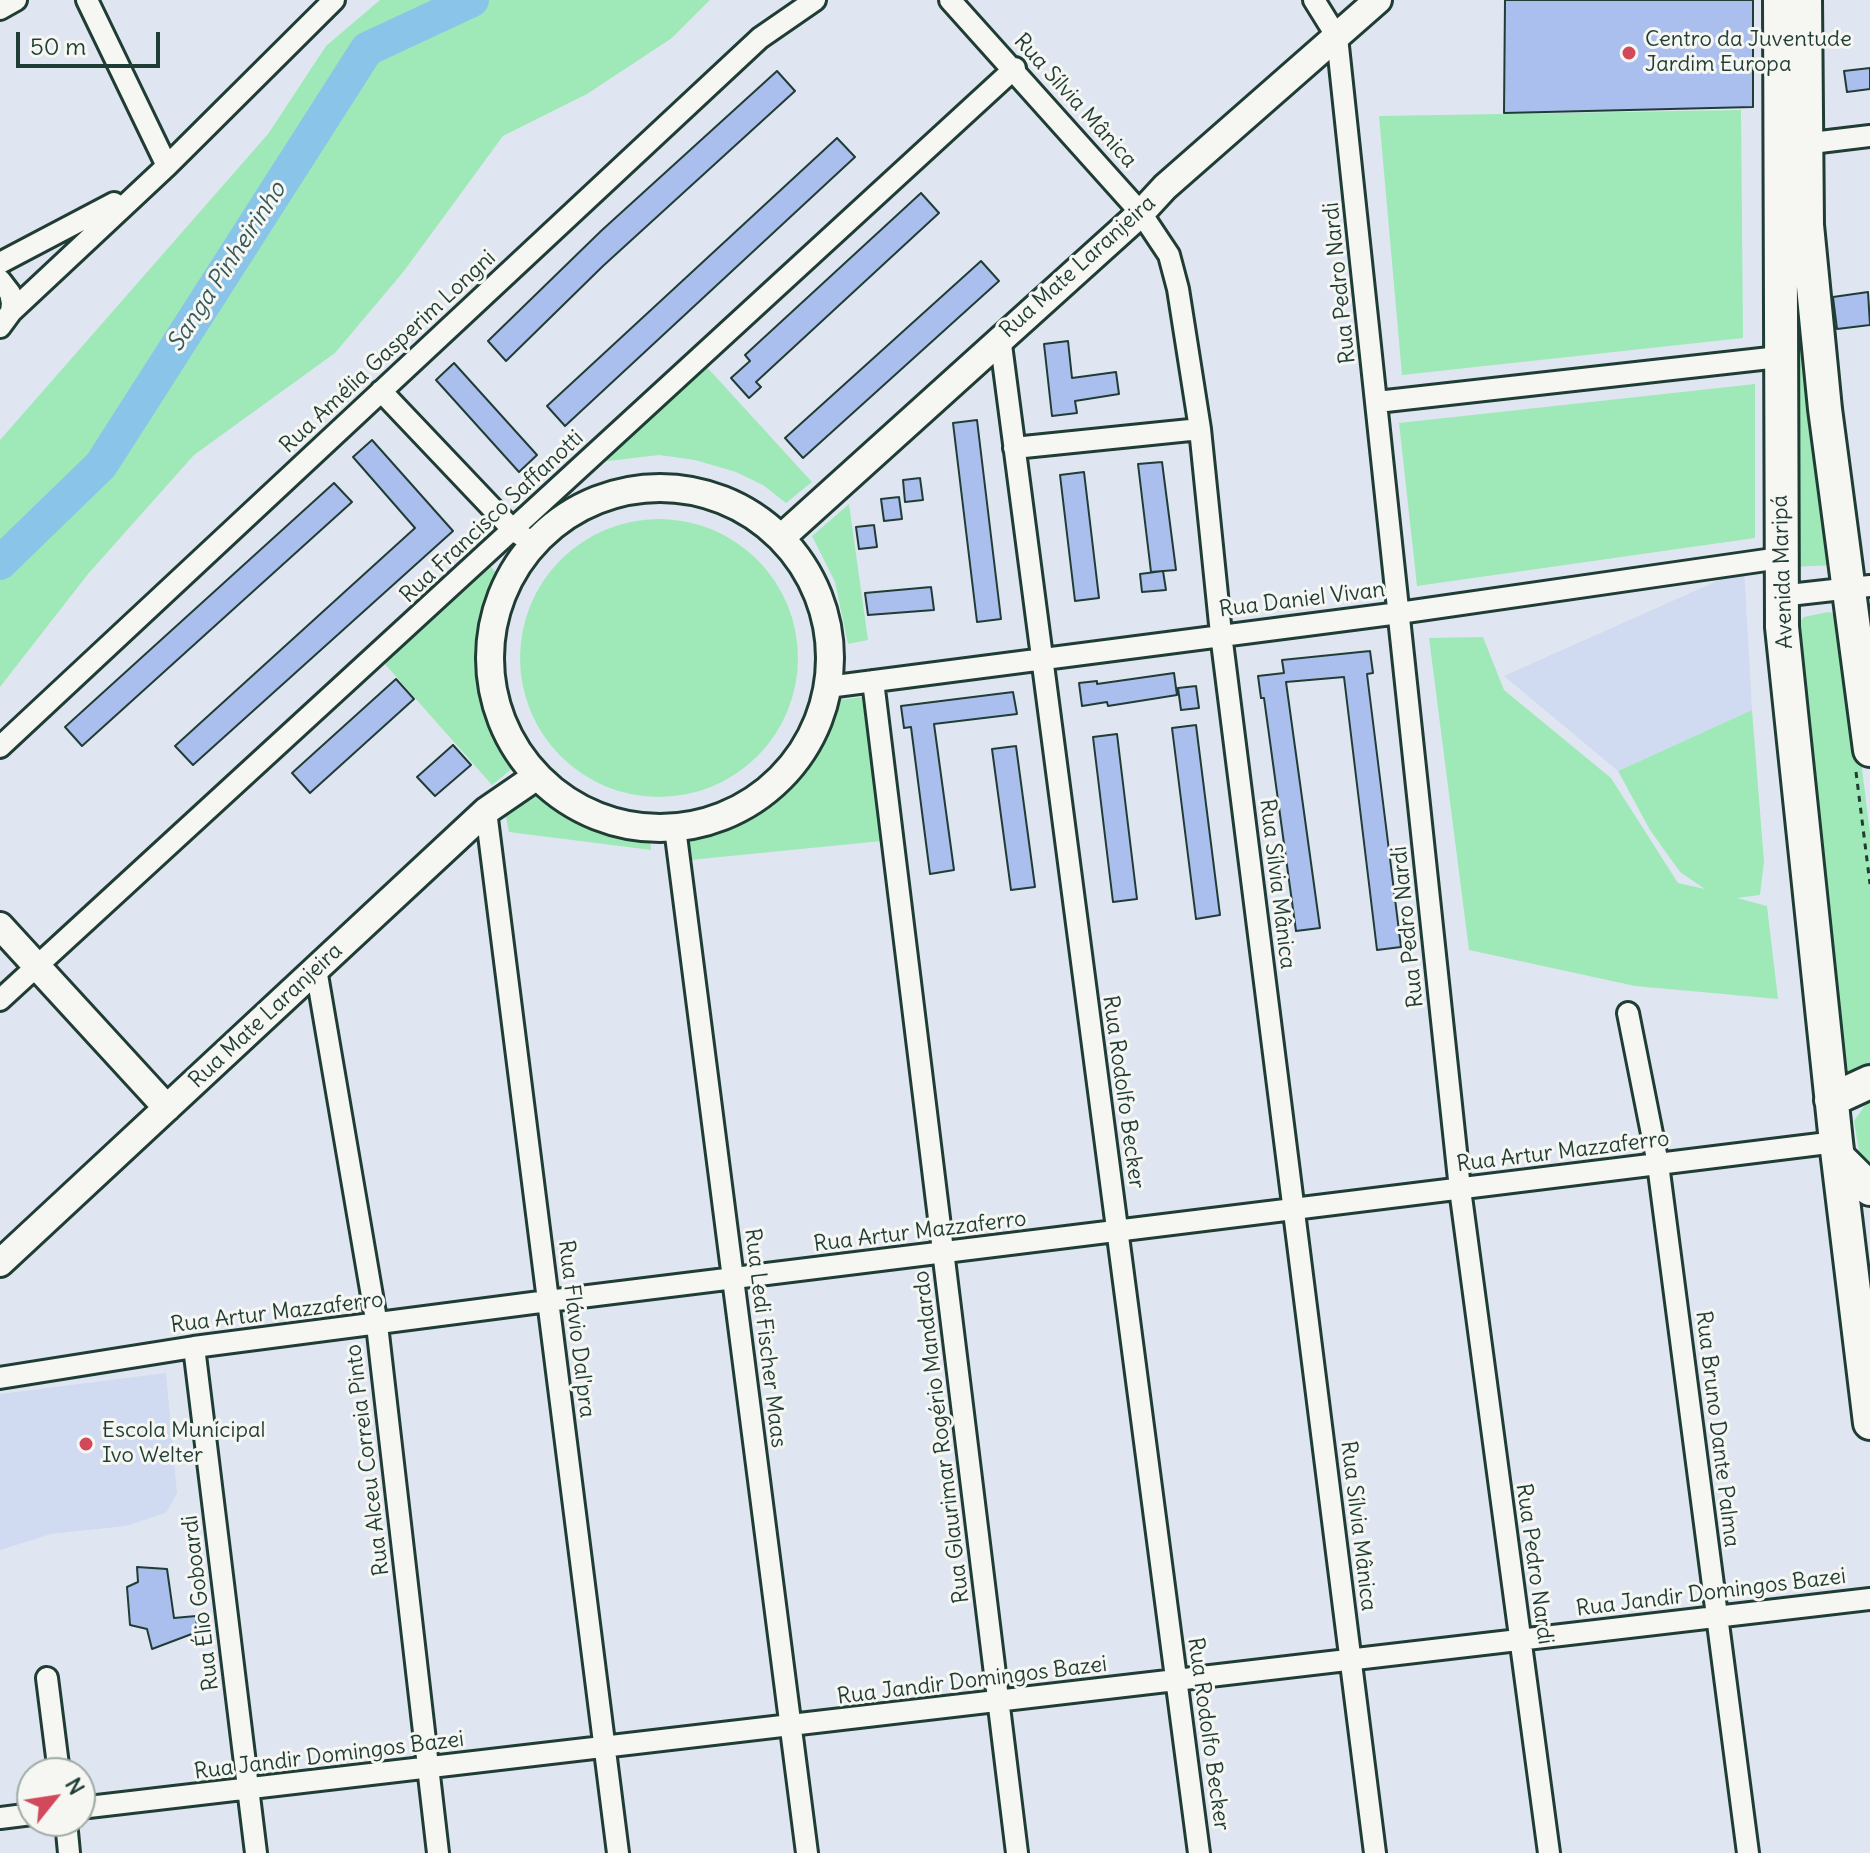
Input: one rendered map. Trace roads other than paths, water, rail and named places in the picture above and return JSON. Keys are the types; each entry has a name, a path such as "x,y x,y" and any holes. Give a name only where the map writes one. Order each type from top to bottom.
{"main road":[{"name":"Avenida Maripá","path":"1780,0 1793,145 1859,587 1870,750"},
{"name":"Avenida Maripá","path":"1805,0 1779,357 1780,596 1831,1100 1870,1423"},
{"path":"1831,1100 1870,1082"},
{"path":"1837,1149 1870,1189"}],"street":[{"path":"0,9 16,0"},
{"path":"87,0 167,166"},
{"path":"5,320 135,192 167,166 334,0"},
{"name":"Rua Amélia Gasperim Longni","path":"0,747 760,38 815,0"},
{"name":"Rua Sílvia Mânica","path":"950,0 1015,68 1141,213 1169,255 1172,266 1200,429 1221,634 1375,1853"},
{"name":"Rua Pedro Nardi","path":"1314,0 1337,37 1460,1189 1549,1853"},
{"name":"Rua Mate Laranjeira","path":"781,538 1000,337 1141,213 1165,187 1378,0"},
{"name":"Rua Francisco Saffanotti","path":"0,1000 523,536 1015,68"},
{"path":"1793,145 1870,136"},
{"path":"0,263 135,192"},
{"path":"0,280 10,293 5,320"},
{"name":"Rua Rodolfo Becker","path":"1000,337 1199,1853"},
{"path":"1377,402 1779,357"},
{"path":"381,391 523,536"},
{"path":"1014,448 1200,429"},
{"path":"636,488 675,488 714,496 750,513 781,538 812,582 825,620 829,633 828,687 810,740 776,784 729,815 675,828 624,825 589,812 577,807 537,776 507,734 491,686 491,635 523,536 597,498 636,488"},
{"name":"Rua Daniel Vivan","path":"828,687 1399,613 1780,558"},
{"path":"1780,596 1859,587"},
{"name":"Rua Glaurimar Rogério Mandardo","path":"873,681 1017,1853"},
{"name":"Rua Mate Laranjeira","path":"0,1263 486,811 537,776"},
{"name":"Rua Flávio Dal'pra","path":"486,811 618,1853"},
{"name":"Rua Ledi Fischer Maas","path":"675,828 807,1853"},
{"path":"0,926 167,1108"},
{"name":"Rua Alceu Correia Pinto","path":"316,969 377,1325 438,1853"},
{"name":"Rua Bruno Dante Palma","path":"1628,1013 1658,1164 1748,1853"},
{"name":"Rua Artur Mazzaferro","path":"4,1372 548,1301 1658,1164 1837,1149"},
{"name":"Rua Élio Goboardi","path":"194,1347 256,1853"},
{"name":"Rua Jandir Domingos Bazei","path":"96,1806 1870,1599"},
{"path":"47,1678 57,1757"}],"waterway":[{"name":"Sanga Pinheirinho","path":"0,563 101,465 367,49 472,0"}],"place":[{"name":"Centro da Juventude Jardim Europa","path":"1629,53"},
{"name":"Escola Munícipal Ivo Welter","path":"86,1444"}]}
